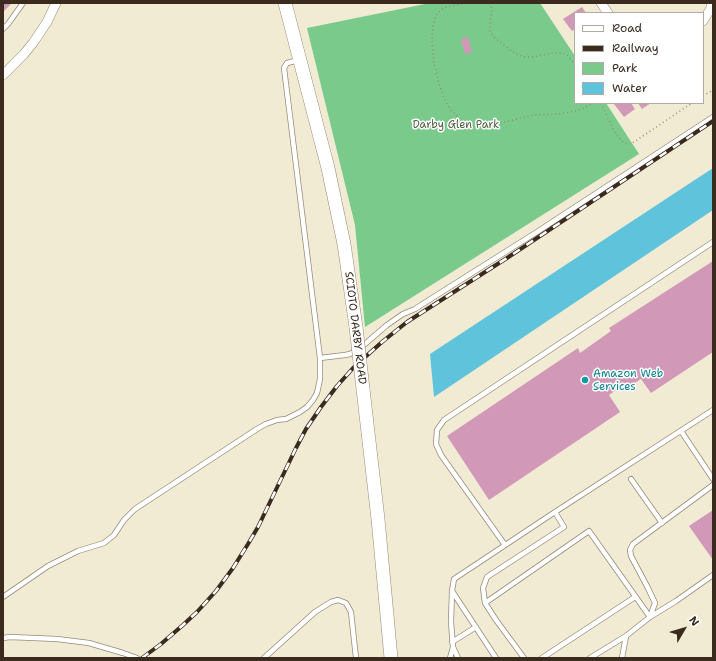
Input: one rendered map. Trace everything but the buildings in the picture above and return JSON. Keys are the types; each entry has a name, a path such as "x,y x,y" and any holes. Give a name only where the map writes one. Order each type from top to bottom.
{"main road":[{"name":"SCIOTO DARBY ROAD","path":"285,3 331,184 344,244 356,327 378,519 391,658"}],"street":[{"path":"3,75 34,43 47,22 56,3"},
{"path":"601,3 607,12"},
{"path":"704,19 711,8 712,3"}],"lane":[{"path":"3,29 23,3"},
{"path":"3,597 48,566 84,548 104,543 114,535 124,520 136,509 257,429 276,420 286,419 293,416 307,407 313,400 319,388 320,358 284,68 287,63 300,60"},
{"path":"320,358 350,354 403,314 426,302 510,249 713,117"},
{"path":"505,545 441,455 436,444 437,430 444,420 713,242"},
{"path":"458,658 453,644 451,622 454,579 713,410"},
{"path":"681,431 713,479"},
{"path":"631,479 662,523"},
{"path":"650,617 655,603 631,556 630,550 633,544 713,486"},
{"path":"524,658 485,603 483,588 487,578 564,527 555,512"},
{"path":"485,603 589,531 635,598 650,617"},
{"path":"590,658 626,636 650,617 713,575"},
{"path":"452,591 496,658"},
{"path":"542,658 635,598"},
{"path":"264,658 315,612 331,602 338,600 346,603 351,612 356,658"},
{"path":"450,658 453,644 476,627"},
{"path":"622,658 626,636"},
{"path":"3,638 57,639 89,643 137,658"}],"path":[{"path":"466,3 446,7 437,14 433,24 432,41 434,63 446,104 464,123 476,127 488,126 533,115 571,112 582,109 591,104"},
{"path":"490,3 492,9 490,31 496,39 516,54 524,57 532,57 553,53 563,53 568,56 574,64"},
{"path":"704,95 713,90"},
{"path":"601,104 615,132 621,140 629,144 691,104"}],"green space":[{"name":"Darby Glen Park","path":"430,3 540,3 574,54 574,104 607,104 639,154 365,327 355,225 307,28"}],"water":[{"path":"713,168 713,210 434,397 430,354"}],"railway":[{"path":"142,658 161,644 197,612 216,591 233,568 258,527 306,429 337,386 354,367 407,322 507,258 713,121"}],"place":[{"name":"Amazon Web Services","path":"585,380"}]}
